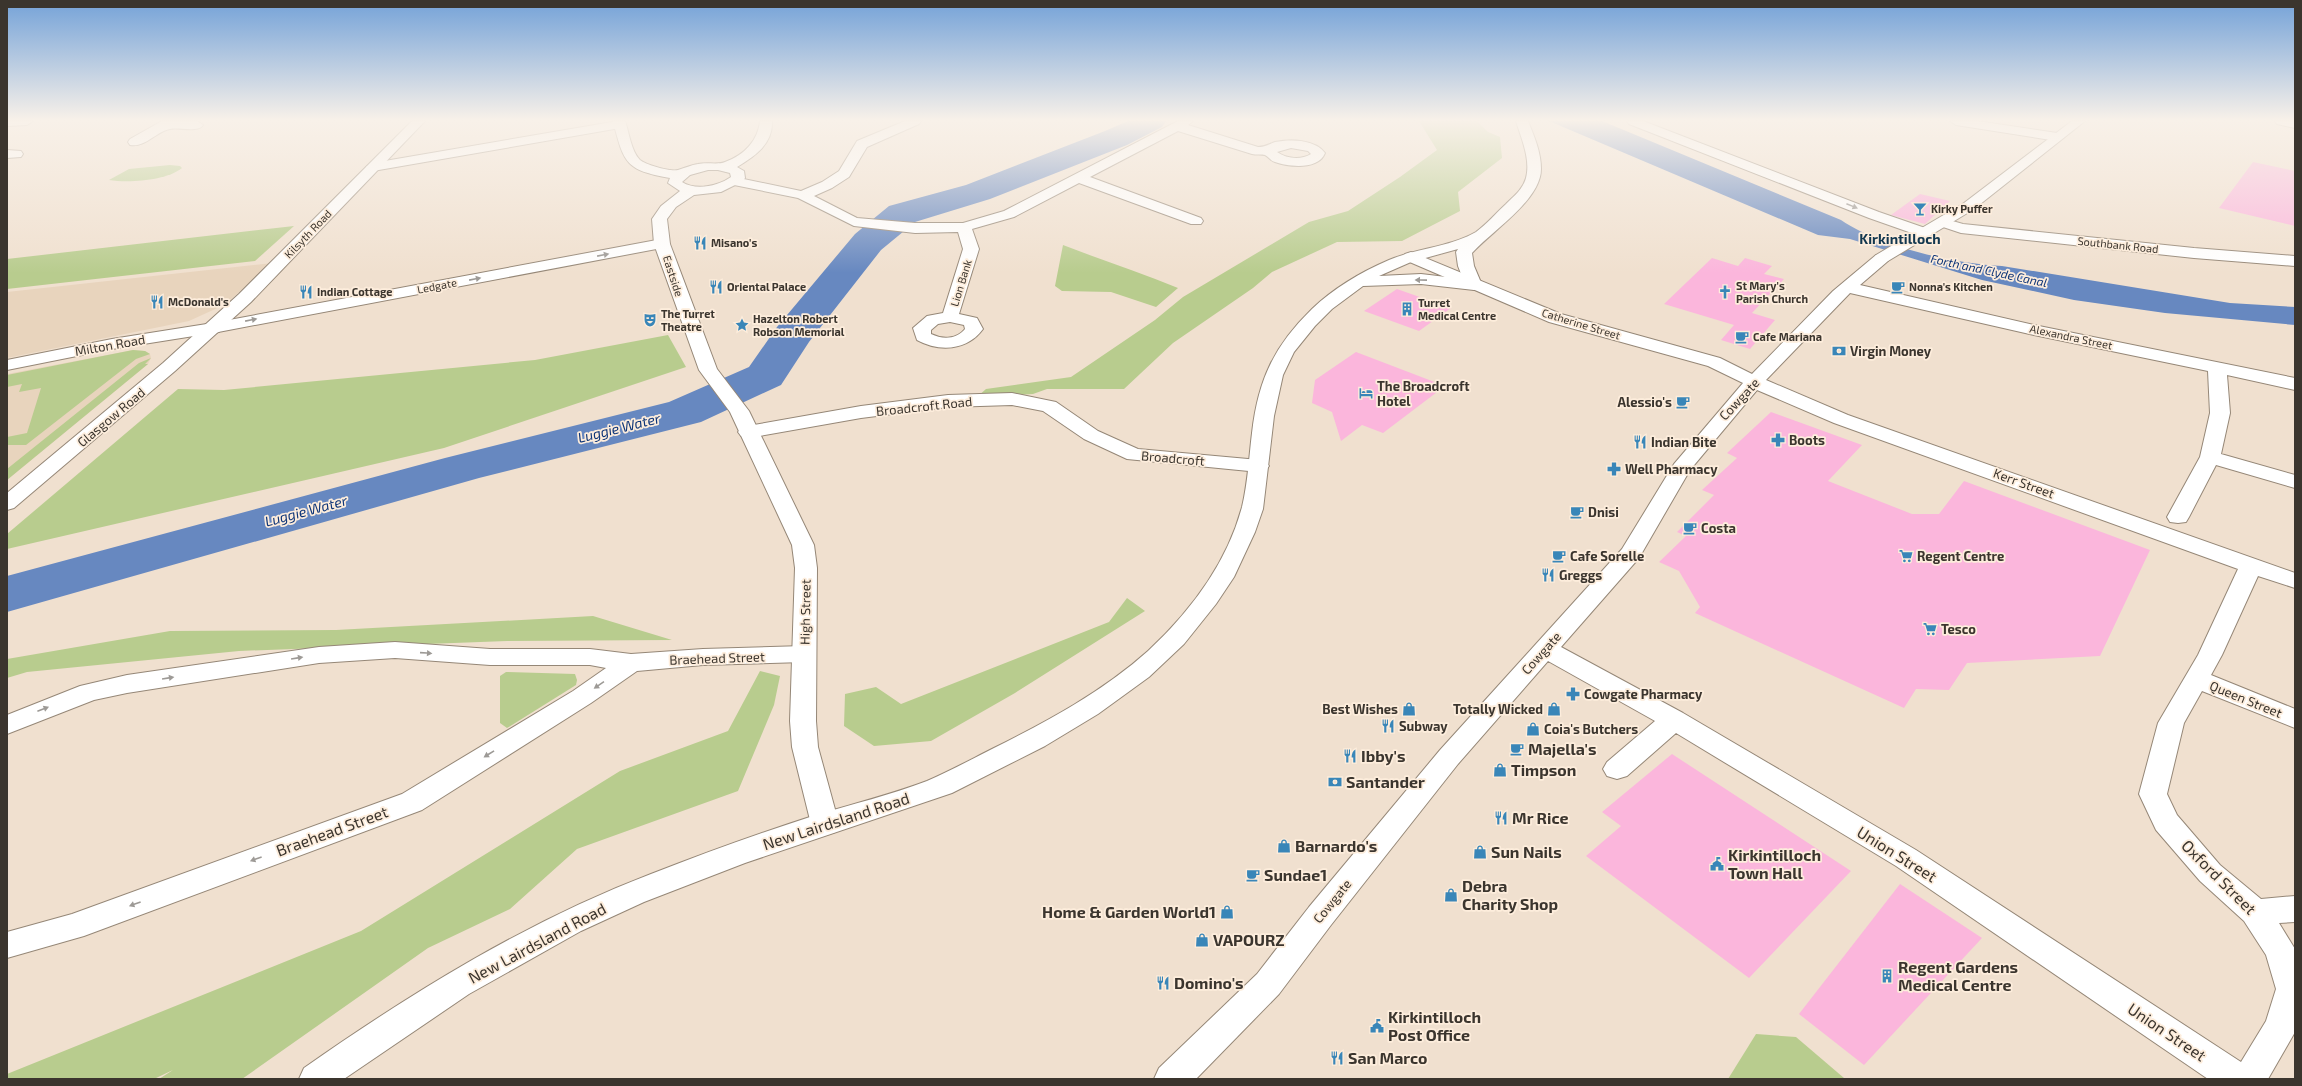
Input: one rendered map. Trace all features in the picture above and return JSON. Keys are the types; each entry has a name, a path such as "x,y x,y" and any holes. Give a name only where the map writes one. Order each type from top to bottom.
{"street":[{"name":"Kilsyth Road","path":"213,328 250,293 368,172"},
{"path":"659,172 679,175 688,172"},
{"path":"679,175 676,183 684,188 692,190 716,188 734,181 738,178 737,172"},
{"path":"802,195 819,190 840,177 845,172"},
{"path":"734,181 802,195 854,222 895,227 941,229 964,227 1009,214 1087,172"},
{"path":"1411,257 1441,250 1478,236 1493,226 1522,197 1533,178 1533,172"},
{"path":"1764,172 1919,234"},
{"name":"Cowgate","path":"1171,1079 1183,1069 1268,984 1320,916 1449,757 1631,553 1681,468 1735,402 1847,287 1882,258 1919,234 1942,222 1992,189 2014,172"},
{"path":"1077,177 1196,221"},
{"name":"Eastside","path":"692,190 666,209 661,216 658,224 662,244 708,370 739,411"},
{"path":"1472,222 1507,211"},
{"name":"Southbank Road","path":"1942,222 1961,228 2194,253 2295,261"},
{"name":"Lion Bank","path":"950,317 971,249 964,227"},
{"path":"1411,257 1423,243 1451,231"},
{"path":"1359,283 1421,279 1474,285 1466,266 1464,252 1478,236"},
{"name":"Ledgate","path":"213,328 662,244"},
{"name":"New Lairdsland Road","path":"316,1079 400,1020 537,940 607,905 756,847 921,794 962,776 1049,732 1100,701 1141,670 1173,640 1222,580 1246,528 1259,466 1264,417 1270,381 1286,353 1305,326 1328,303 1390,265 1411,257"},
{"name":"Catherine Street","path":"1411,257 1474,285 1555,318 1714,362 1755,382"},
{"name":"Alexandra Street","path":"1847,287 1988,320 2295,384"},
{"name":"Milton Road","path":"7,365 112,344 213,328"},
{"name":"Glasgow Road","path":"7,504 213,328"},
{"path":"2178,517 2210,457 2220,413 2217,368"},
{"name":"Kerr Street","path":"1755,382 1786,397 1841,419 2295,581"},
{"name":"Broadcroft Road","path":"748,432 861,412 948,401 1012,399 1049,406 1091,435"},
{"name":"High Street","path":"739,411 803,545 806,568 804,654 805,747 825,824"},
{"name":"Broadcroft","path":"1091,435 1134,455 1259,466"},
{"path":"2210,457 2295,482"},
{"name":"Oxford Street","path":"2249,1079 2281,1027 2292,989 2280,950 2255,912 2210,873 2166,822 2153,794 2172,723 2210,656 2251,566"},
{"name":"Union Street","path":"1545,649 1674,720 1906,858 2237,1079"},
{"name":"Braehead Street","path":"7,725 89,692 127,684 319,655 395,650 490,657 590,657 631,663 703,657 804,654"},
{"name":"Braehead Street","path":"7,945 73,927 412,802 582,697 631,663"},
{"name":"Queen Street","path":"2197,679 2295,719"},
{"path":"1617,769 1674,720"},
{"path":"2255,912 2295,908"}],"shaded area":[{"path":"273,263 224,305 189,321 7,358 7,292"},
{"path":"133,350 145,351 150,354 151,358 148,364 7,480 7,374"}],"green space":[{"path":"124,172 176,172 167,176 147,180 109,180"},
{"path":"1407,172 1484,172 1458,192 1460,211 1402,241 1337,242 1272,272 1253,288 1173,343 1124,389 1047,389 1033,394 977,397 986,389 1071,377 1155,320 1183,297 1309,222 1348,211"},
{"path":"294,226 255,261 7,289 7,259"},
{"path":"1063,245 1178,288 1156,307 1111,292 1062,291 1055,286"},
{"path":"668,335 686,367 444,448 7,549 7,534 178,389 224,390 535,360"},
{"path":"133,350 145,351 150,354 136,359 26,445 7,445 7,437 27,433 41,388 19,392 22,384 7,387 7,375"},
{"path":"151,358 145,364 148,364 7,480 7,469 139,363"},
{"path":"1127,598 1145,611 1015,693 931,741 874,746 844,726 845,694 876,687 901,704 1109,622"},
{"path":"593,616 672,640 507,641 239,651 27,672 7,678 7,659 170,631 336,630"},
{"path":"760,671 780,676 774,705 738,791 577,849 510,909 428,948 242,1079 159,1079 173,1070 154,1079 7,1079 7,1074 361,931 620,771 728,731"},
{"path":"506,672 575,674 577,680 576,685 507,728 500,723 500,676"},
{"path":"1756,1034 1796,1037 1844,1078 1728,1079"}],"water":[{"name":"Forth and Clyde Canal","path":"1669,172 1724,172 1841,220 1857,230 1876,238 1897,246 1941,258 1983,265 2002,266 2230,303 2295,307 2295,325 2165,313 2074,300 1982,280 1850,239 1818,235"}],"building":[{"path":"2246,172 2295,172 2295,226 2219,208"},
{"name":"Kirky Puffer","path":"1920,194 1950,201 1925,224 1891,215"},
{"name":"St Mary's Parish Church","path":"1712,258 1738,266 1745,258 1772,266 1764,274 1784,279 1752,313 1775,320 1750,349 1721,340 1734,325 1664,304"},
{"name":"Turret Medical Centre","path":"1397,289 1451,308 1419,331 1364,311"},
{"name":"The Broadcroft Hotel","path":"1356,352 1445,386 1383,433 1362,425 1341,441 1332,412 1312,403 1315,380"},
{"name":"Regent Centre","path":"1771,412 1862,445 1828,481 1912,514 1939,514 1964,481 2150,550 2100,656 1967,663 1949,690 1916,689 1904,708 1695,613 1700,607 1679,571 1659,562 1686,536 1677,532 1714,495 1702,490 1737,458 1727,453"},
{"name":"Kirkintilloch Town Hall","path":"1672,754 1851,871 1749,978 1586,856 1621,826 1602,812"},
{"name":"Regent Gardens Medical Centre","path":"1900,884 1982,938 1864,1065 1799,1014"}],"waterway":[{"name":"Luggie Water","path":"7,594 462,468 685,412 765,376 792,336 868,242 902,214 978,192 1028,172"}],"place":[{"name":"Kirky Puffer","path":"1920,209"},
{"name":"Misano's","path":"700,243"},
{"name":"Oriental Palace","path":"716,287"},
{"name":"Nonna's Kitchen","path":"1898,287"},
{"name":"Indian Cottage","path":"306,292"},
{"name":"St Mary's Parish Church","path":"1725,292"},
{"name":"McDonald's","path":"157,302"},
{"name":"Turret Medical Centre","path":"1407,309"},
{"name":"The Turret Theatre","path":"650,320"},
{"name":"Hazelton Robert Robson Memorial","path":"742,325"},
{"name":"Cafe Mariana","path":"1742,337"},
{"name":"Virgin Money","path":"1839,351"},
{"name":"The Broadcroft Hotel","path":"1366,393"},
{"name":"Alessio's","path":"1683,402"},
{"name":"Boots","path":"1778,440"},
{"name":"Indian Bite","path":"1640,442"},
{"name":"Well Pharmacy","path":"1614,469"},
{"name":"Dnisi","path":"1577,512"},
{"name":"Costa","path":"1690,528"},
{"name":"Cafe Sorelle","path":"1559,556"},
{"name":"Regent Centre","path":"1906,556"},
{"name":"Greggs","path":"1548,575"},
{"name":"Tesco","path":"1930,629"},
{"name":"Cowgate Pharmacy","path":"1573,694"},
{"name":"Best Wishes","path":"1409,709"},
{"name":"Totally Wicked","path":"1554,709"},
{"name":"Subway","path":"1388,726"},
{"name":"Coia's Butchers","path":"1533,729"},
{"name":"Majella's","path":"1517,749"},
{"name":"Ibby's","path":"1350,756"},
{"name":"Timpson","path":"1500,770"},
{"name":"Santander","path":"1335,782"},
{"name":"Mr Rice","path":"1501,818"},
{"name":"Barnardo's","path":"1284,846"},
{"name":"Sun Nails","path":"1480,852"},
{"name":"Kirkintilloch Town Hall","path":"1717,864"},
{"name":"Sundae1","path":"1253,875"},
{"name":"Debra Charity Shop","path":"1451,895"},
{"name":"Home & Garden World1","path":"1227,912"},
{"name":"VAPOURZ","path":"1202,940"},
{"name":"Regent Gardens Medical Centre","path":"1887,976"},
{"name":"Domino's","path":"1163,983"},
{"name":"Kirkintilloch Post Office","path":"1377,1026"},
{"name":"San Marco","path":"1337,1058"}],"district":[{"name":"Kirkintilloch","path":"1900,239"}]}
